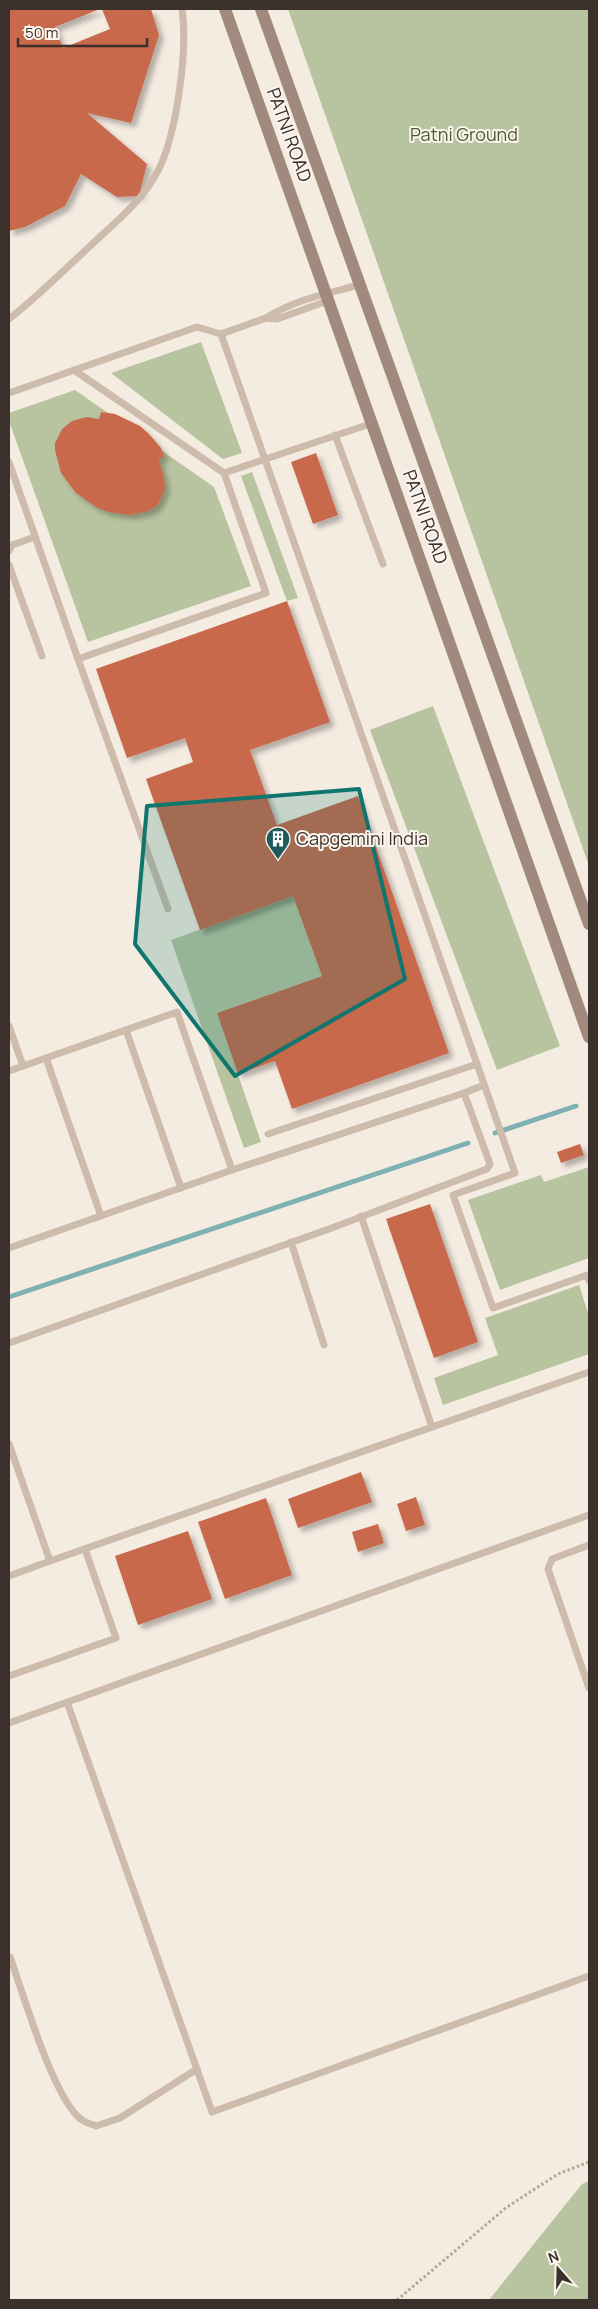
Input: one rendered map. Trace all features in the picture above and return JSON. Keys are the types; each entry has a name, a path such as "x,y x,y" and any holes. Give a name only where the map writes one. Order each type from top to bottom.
{"main road":[{"name":"PATNI ROAD","path":"225,9 589,1037"},
{"name":"PATNI ROAD","path":"261,9 589,924"}],"lane":[{"path":"9,319 58,276 143,194 159,168 170,132 184,62 182,9"},
{"path":"9,393 197,327 221,334 266,318 274,312 359,285"},
{"path":"221,334 515,1173 453,1195 493,1308 587,1275 589,1281"},
{"path":"74,370 224,473 266,593 78,659"},
{"path":"224,473 372,423"},
{"path":"335,435 382,564"},
{"path":"9,462 168,909"},
{"path":"9,551 12,545 35,537"},
{"path":"9,564 42,656"},
{"path":"9,1071 177,1012 232,1170"},
{"path":"9,1026 23,1066"},
{"path":"126,1030 181,1188"},
{"path":"46,1058 102,1216"},
{"path":"268,1134 477,1064"},
{"path":"9,1248 484,1085"},
{"path":"9,1343 292,1242 487,1169 490,1164 488,1155 464,1093"},
{"path":"361,1216 432,1427"},
{"path":"292,1242 324,1345"},
{"path":"9,1576 589,1372"},
{"path":"9,1444 50,1561"},
{"path":"9,1723 589,1515"},
{"path":"589,1545 552,1559 548,1570 589,1688"},
{"path":"9,1676 116,1638 85,1549"},
{"path":"67,1702 212,2112 589,1976"},
{"path":"10,1957 52,2074 70,2107 82,2120 96,2126 120,2118 197,2069"}],"path":[{"path":"397,2300 507,2207 558,2174 589,2162"}],"highlighted area":[{"path":"359,789 405,979 235,1076 135,944 147,806"}],"green space":[{"name":"Patni Ground","path":"288,9 589,9 589,866"},
{"path":"201,342 242,453 223,459 111,373"},
{"path":"75,390 214,487 251,586 88,642 9,421 9,413"},
{"path":"252,472 298,598 287,601 241,476"},
{"path":"433,706 560,1046 497,1070 370,730"},
{"path":"293,896 322,976 217,1013 261,1142 244,1148 171,940"},
{"path":"589,1167 589,1258 500,1290 468,1200 541,1175 544,1182"},
{"path":"579,1285 589,1316 589,1354 443,1405 434,1378 498,1355 485,1318"},
{"path":"589,2181 589,2300 489,2300 582,2184"}],"building":[{"path":"9,9 100,9 55,27 63,48 110,29 102,9 151,9 159,35 131,123 87,113 147,164 139,196 117,197 81,174 65,206 25,227 9,231"},
{"path":"101,412 115,414 140,426 161,448 164,456 159,460 165,489 158,505 149,511 130,515 108,512 96,507 76,493 61,473 55,443 62,429 72,421 79,419 87,417 99,419"},
{"path":"316,453 338,515 313,524 291,462"},
{"name":"Capgemini India","path":"287,601 330,722 250,750 277,825 358,796 449,1053 292,1109 275,1061 238,1074 217,1013 322,976 293,896 200,930 146,779 193,762 185,738 127,758 96,669"},
{"path":"580,1144 584,1155 561,1163 557,1152"},
{"path":"430,1204 478,1342 434,1358 386,1219"},
{"path":"361,1472 372,1502 298,1528 288,1499"},
{"path":"416,1497 425,1525 406,1531 397,1504"},
{"path":"266,1498 292,1575 225,1599 198,1522"},
{"path":"378,1524 384,1543 358,1552 352,1532"},
{"path":"188,1531 212,1599 138,1625 115,1556"}],"waterway":[{"path":"495,1133 576,1106"},
{"path":"9,1297 468,1143"}],"place":[{"name":"Capgemini India","path":"278,860"}]}
